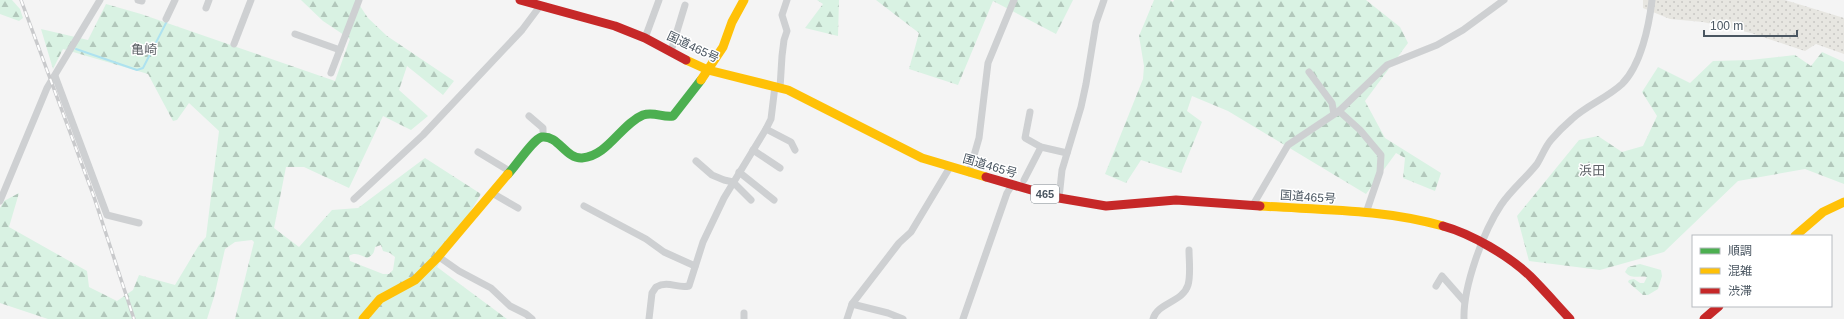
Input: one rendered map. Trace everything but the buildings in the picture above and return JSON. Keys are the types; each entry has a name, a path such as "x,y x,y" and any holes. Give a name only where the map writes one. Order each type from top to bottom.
{"main road":[{"name":"国道465号","path":"520,0 615,26 645,38 708,70 778,87 819,105 922,158 1059,198 1106,206 1176,200 1366,213 1419,219 1448,227 1483,243 1513,262 1530,276 1570,319"},
{"path":"363,319 380,299 415,280 439,256 511,172 529,147 538,139 543,137 551,139 578,159 584,159 604,147 645,114 652,113 665,117 673,116 708,70 723,47 744,0"},
{"path":"1796,235 1823,212 1844,202"},
{"path":"1704,319 1718,307"}],"street":[{"path":"0,200 36,112 55,76 100,0"},
{"path":"166,19 175,0"},
{"path":"206,8 209,0"},
{"path":"234,44 251,0"},
{"path":"332,74 359,0"},
{"path":"645,38 659,0"},
{"path":"649,319 652,293 656,287 668,283 685,287 689,286 703,242 724,198 771,119 778,87 784,40 787,32 782,15 787,0"},
{"path":"969,172 979,138 988,63 1014,0"},
{"path":"1059,198 1062,170 1085,90 1096,23 1104,0"},
{"path":"1253,205 1288,145 1337,112 1387,65 1436,45 1456,34 1504,0"},
{"path":"1464,319 1464,301 1472,272 1488,227 1501,205 1536,164 1550,141 1572,118 1622,84 1635,68 1647,29 1652,0"},
{"path":"354,199 413,146 522,30 535,3"},
{"path":"671,51 685,5"},
{"path":"295,34 340,50"},
{"path":"1309,72 1332,102 1337,112 1360,130 1381,155 1380,172 1366,213"},
{"path":"55,76 107,215 139,223"},
{"path":"1030,112 1024,137 1041,147 1067,153"},
{"path":"529,116 542,128 543,137"},
{"path":"766,129 791,142 794,150"},
{"path":"1024,180 1041,147"},
{"path":"753,150 780,168"},
{"path":"478,152 511,172"},
{"path":"696,161 712,175 733,182 752,200"},
{"path":"846,319 852,304 899,243 911,232 950,167"},
{"path":"739,172 774,200"},
{"path":"963,319 1007,193 1012,185"},
{"path":"492,193 518,208"},
{"path":"584,206 646,238 664,252 695,266"},
{"path":"1153,319 1155,313 1182,294 1188,286 1189,250"},
{"path":"439,256 459,271 491,288 510,306 526,314 532,319"},
{"path":"1436,286 1442,276 1464,301"},
{"path":"852,304 888,313 903,319"}],"green space":[{"path":"0,0 12,0 20,9 23,18 19,21 0,14"},
{"path":"301,0 356,0 368,18 387,36 454,81 443,95 407,66 399,90 428,116 411,130 383,116 349,188 304,167 286,167 274,228 299,247 332,210 358,208 425,158 481,194 437,267 507,319 235,319 254,242 252,240 235,242 225,249 214,297 207,319 48,319 0,303 0,208 4,201 19,193 9,227 87,271 89,287 117,301 133,290 139,275 175,285 199,245 206,237 219,131 189,103 177,120 173,121 148,74 63,49 53,69 41,29 88,40 106,4 141,14 335,81 350,39 323,21","holes":["381,245 383,251 390,253 395,257 393,270 389,274 383,274 350,261 349,256 353,254 358,254 367,258 371,256 375,247"]},
{"path":"817,0 839,0 838,36 805,28 823,4"},
{"path":"876,0 1073,0 1056,34 993,1 958,85 909,69 919,33"},
{"path":"1154,0 1170,0 1173,2 1174,0 1366,0 1400,27 1408,43 1365,101 1385,138 1441,173 1435,191 1403,178 1405,158 1396,153 1366,194 1228,111 1192,96 1187,111 1202,122 1181,173 1141,160 1126,183 1105,174 1143,79 1144,66 1139,36"},
{"path":"1822,52 1844,62 1844,184 1805,169 1738,181 1664,252 1600,270 1529,261 1517,216 1579,140 1598,136 1622,152 1643,146 1657,116 1642,92 1658,67 1690,83 1713,61 1750,60 1795,55 1811,66"},
{"path":"1640,264 1661,270 1662,276 1658,289 1648,295 1643,295 1628,282 1629,280 1634,279 1640,283 1644,283 1647,277 1633,277 1625,272 1628,267"}],"sand":[{"path":"1643,0 1785,0 1844,18 1844,54 1816,44 1805,51 1751,33 1703,22 1670,19 1643,8"}],"waterway":[{"path":"76,49 137,70 143,68 167,21"}],"railway":[{"path":"21,0 94,197 134,319"}],"traffic: fast":[{"path":"508,174 529,147 542,137 548,137 571,155 576,157 582,158 591,156 607,146 628,125 643,115 651,114 673,116 701,80"}],"traffic: slow":[{"path":"701,80 723,47 732,22 744,0"},
{"path":"686,60 708,70 788,90 922,158 986,177"},
{"path":"363,319 380,299 415,280 437,258 508,174"},
{"path":"1796,235 1823,212 1844,202"},
{"path":"1260,206 1375,213 1421,220 1443,226"}],"traffic: jam":[{"path":"520,0 615,26 645,38 686,60"},
{"path":"986,177 1059,198 1106,206 1176,200 1260,206"},
{"path":"1443,226 1466,234 1490,246 1512,261 1530,276 1570,319"},
{"path":"1704,319 1718,307"}],"district":[{"name":"亀崎","path":"144,49"},
{"name":"浜田","path":"1592,170"}]}
